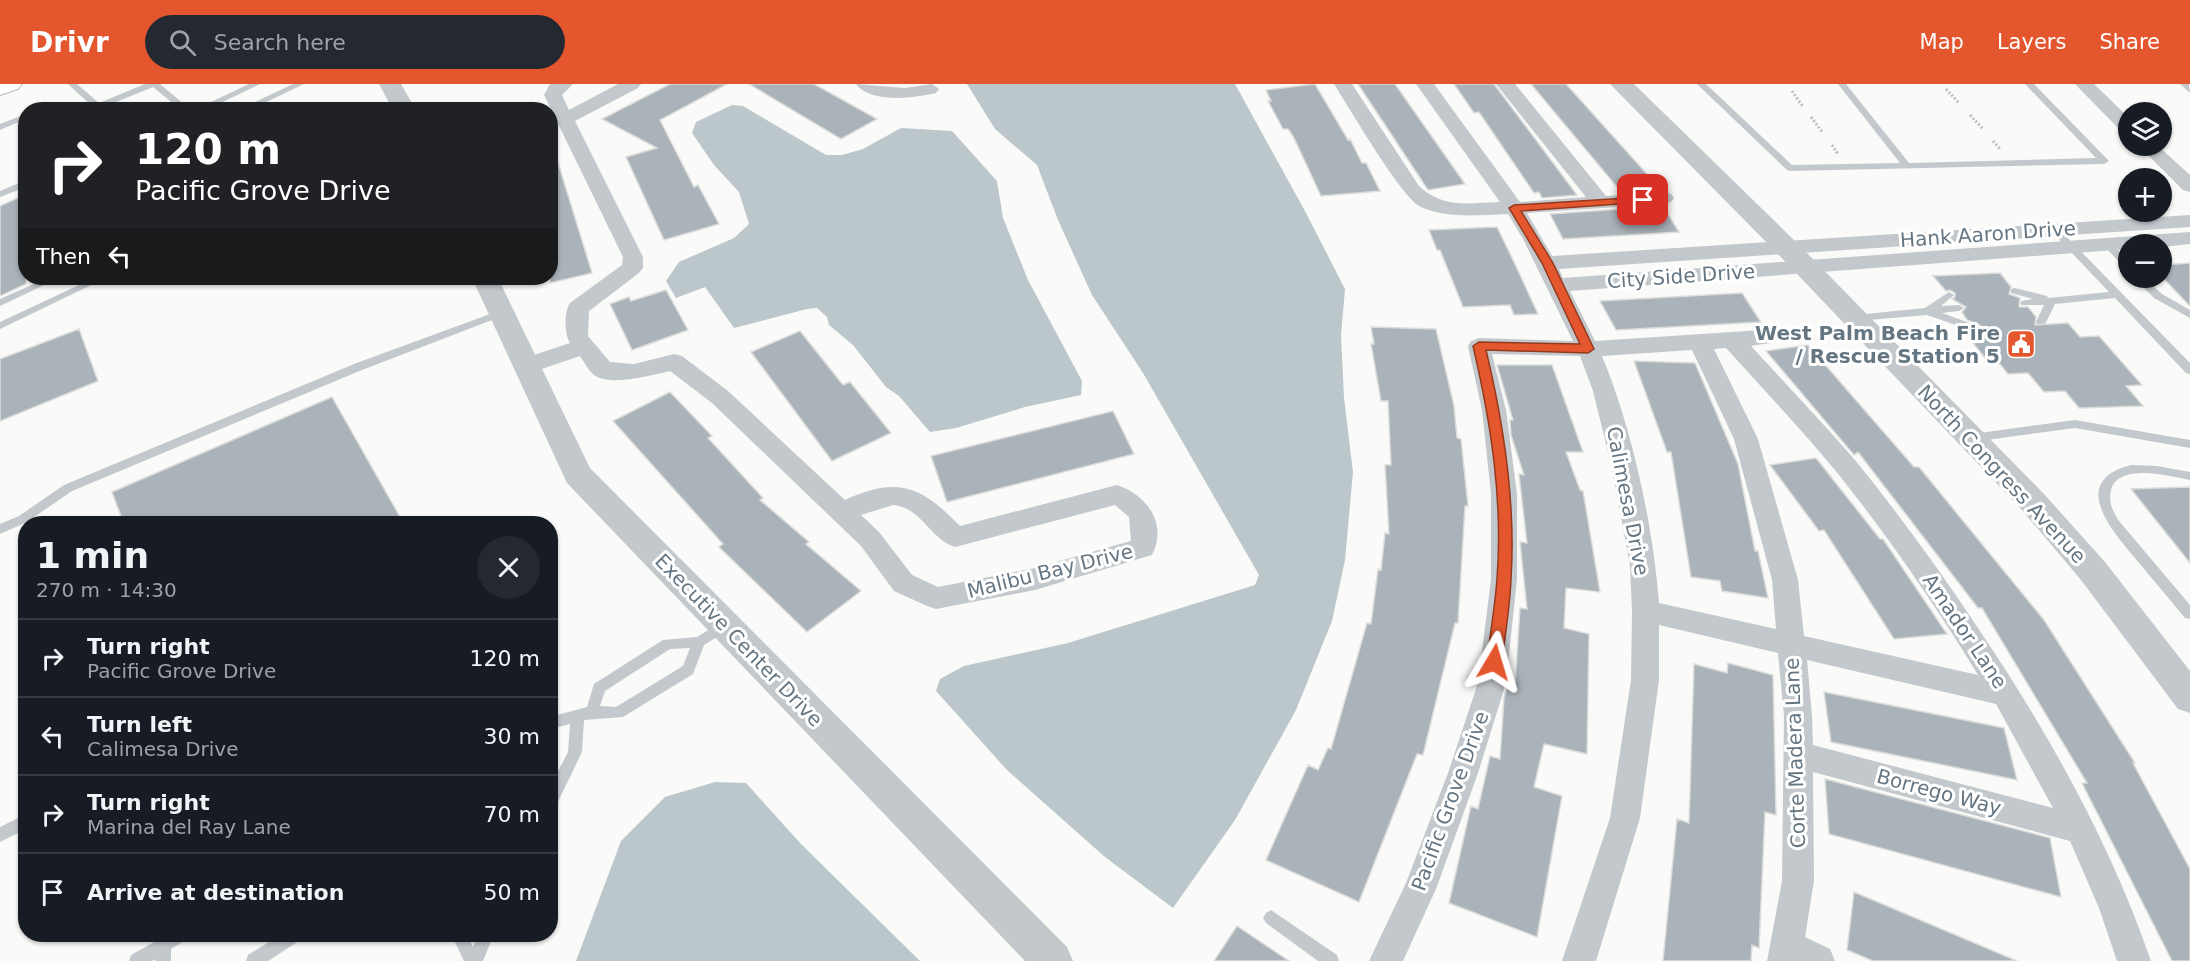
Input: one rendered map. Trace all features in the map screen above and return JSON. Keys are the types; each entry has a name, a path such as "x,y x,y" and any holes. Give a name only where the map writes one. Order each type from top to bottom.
{"main road":[{"path":"0,88 10,84"}],"street":[{"path":"390,84 400,102"},
{"name":"Malibu Bay Drive","path":"556,102 553,94 556,88 564,84"},
{"path":"564,120 633,84"},
{"path":"865,84 879,92 912,92 930,89"},
{"path":"1343,84 1412,190 1425,202 1439,207 1514,208 1664,198"},
{"name":"Calimesa Drive","path":"1425,84 1514,208 1553,274 1588,349 1605,391 1623,464 1643,565 1646,611 1645,680 1625,818 1579,961"},
{"path":"1505,84 1551,138 1601,203"},
{"name":"North Congress Avenue","path":"1621,84 1795,257 2033,502 2093,571 2190,698"},
{"path":"2085,84 2118,117"},
{"name":"Malibu Bay Drive","path":"558,106 633,256 633,268 578,308 577,337 603,370 634,372 674,362 720,397 842,513 870,539 903,583 936,598 1035,579 1143,548 1145,532 1143,520 1133,503 1117,495 954,537 926,508 908,496 891,494 874,497 842,513"},
{"path":"2158,156 2190,186"},
{"name":"Hank Aaron Drive","path":"1795,257 2054,230 2190,221"},
{"name":"Hank Aaron Drive","path":"1795,257 2070,247 2190,238"},
{"path":"1676,254 1691,275"},
{"name":"City Side Drive","path":"1553,274 1597,260 1676,254 1795,257"},
{"name":"City Side Drive","path":"1553,274 1610,281 1691,275 1795,257"},
{"path":"1597,260 1610,281"},
{"name":"Executive Center Drive","path":"488,285 578,475 712,634 1053,961"},
{"name":"Pacific Grove Drive","path":"1386,961 1420,889 1463,773 1492,683 1504,579 1504,494 1494,410 1479,346 1588,349 1700,344 1762,338"},
{"name":"Amador Lane","path":"1733,341 1861,485 1927,573 2007,694 2080,829 2127,939 2134,961"},
{"name":"Corte Madera Lane","path":"1700,344 1746,439 1785,580 1798,716 1798,881 1785,953"},
{"path":"527,366 584,346"},
{"path":"1646,611 2007,694"},
{"name":"Borrego Way","path":"1798,755 2080,829"},
{"path":"1785,953 1818,961"}],"lane":[{"path":"72,84 93,102"},
{"path":"114,102 154,84 177,102"},
{"path":"216,102 256,84"},
{"path":"260,102 300,84"},
{"path":"1701,84 1790,168 2104,161 2029,84"},
{"path":"1842,84 1906,165"},
{"path":"2184,84 2190,90"},
{"path":"0,127 18,119"},
{"path":"0,194 18,186"},
{"path":"2054,230 2190,370"},
{"path":"2107,244 2118,256"},
{"path":"0,303 39,285"},
{"path":"0,326 86,285"},
{"path":"2150,288 2158,296 2190,315"},
{"path":"2015,291 2051,301"},
{"path":"1927,312 1949,295"},
{"path":"2028,307 2051,301 2117,295"},
{"path":"2041,322 2051,301"},
{"path":"1854,318 1927,312 1962,312"},
{"path":"1927,312 1974,328"},
{"path":"34,516 68,488 358,367 501,313"},
{"path":"1971,438 2075,424 2190,444"},
{"path":"2190,476 2152,468 2132,469 2116,475 2107,484 2103,497 2107,512 2118,529 2190,614"},
{"path":"0,529 18,525"},
{"path":"558,721 585,713 618,713 688,670 712,634"},
{"path":"558,787 575,752 585,713 599,688 668,644 712,634"},
{"path":"0,835 18,825"},
{"path":"1271,918 1331,961"},
{"path":"254,961 284,942"},
{"path":"462,942 473,961"},
{"path":"473,961 483,942"},
{"path":"137,961 161,947"}],"path":[{"path":"1946,89 1959,103"},
{"path":"1792,92 1803,107"},
{"path":"1970,115 1983,129"},
{"path":"1811,117 1823,133"}],"shaded area":[{"path":"967,84 1235,84 1345,289 1341,335 1344,398 1353,472 1345,560 1332,621 1296,710 1235,820 1173,908 1105,857 1007,770 936,691 940,679 964,666 1068,643 1255,585 1259,575 1143,373 1092,295 1058,220 1037,165 995,129"},
{"path":"732,105 743,106 826,155 842,155 863,149 901,128 952,131 997,181 1003,218 1028,280 1082,381 1081,395 1025,407 956,428 930,432 899,396 886,387 853,345 829,325 827,317 817,308 734,328 705,287 676,298 666,281 679,262 734,238 749,224 739,192 714,165 692,133 696,122"},
{"path":"715,782 746,783 801,844 920,961 576,961 621,841 665,797"}],"building":[{"path":"670,84 727,84 660,120 694,187 698,185 719,224 664,240 626,157 657,148 602,119"},
{"path":"749,84 814,84 877,119 841,139"},
{"path":"1315,84 1348,140 1350,139 1362,163 1366,163 1380,191 1321,196 1293,136 1288,129 1283,129 1268,101 1271,101 1266,90"},
{"path":"1358,84 1395,84 1465,184 1428,190"},
{"path":"1454,84 1494,84 1577,195 1542,198 1539,192 1534,193 1479,112 1474,113"},
{"path":"1531,84 1566,84 1655,183 1648,184 1653,191 1622,193"},
{"path":"558,163 592,273 558,281"},
{"path":"18,198 18,285 24,285 0,296 0,206"},
{"path":"1663,206 1679,232 1563,239 1550,214"},
{"path":"1497,227 1538,314 1514,315 1510,305 1463,307 1440,250 1437,250 1429,230"},
{"path":"2190,263 2190,306 2172,287 2172,264"},
{"path":"2000,273 2011,287 2009,294 2020,298 2019,307 2028,307 2036,317 2035,325 2068,323 2080,337 2099,336 2142,385 2126,386 2143,406 2079,408 2065,391 2044,392 2028,373 2008,374 2000,364 1990,364 1973,343 1983,342 1976,332 1980,331 1980,325 1967,320 1962,312 1966,307 1952,299 1955,293 1950,290 1946,291 1933,276"},
{"path":"666,290 688,330 632,350 610,304 629,297 631,301"},
{"path":"1742,293 1761,322 1616,330 1600,301"},
{"path":"1371,327 1436,329 1454,406 1457,438 1461,439 1468,506 1465,506 1458,623 1455,623 1423,755 1417,754 1359,902 1266,860 1308,765 1318,770 1328,748 1331,749 1367,623 1371,624 1385,533 1389,534 1385,465 1391,465 1388,401 1381,401 1371,344 1374,344"},
{"path":"79,329 98,381 0,421 0,359"},
{"path":"800,331 843,385 850,382 891,433 832,461 751,352"},
{"path":"1808,345 1914,467 1919,467 2044,620 2135,763 2133,763 2190,869 2190,961 2172,961 2082,783 2087,783 1982,608 1978,608 1858,452 1854,455 1766,351"},
{"path":"1634,361 1695,363 1738,464 1755,551 1758,551 1768,598 1722,591 1720,581 1691,577 1671,452 1667,452"},
{"path":"1497,365 1552,365 1583,452 1566,452 1580,490 1583,491 1600,592 1566,588 1564,628 1589,634 1587,754 1544,744 1534,787 1562,796 1537,937 1449,903 1471,806 1478,809 1490,756 1500,759 1504,698 1508,684 1515,686 1520,608 1527,609 1520,542 1527,543 1519,474 1524,475 1511,435 1510,420 1513,420"},
{"path":"670,392 712,436 708,438 763,498 760,500 809,542 806,544 861,591 807,632 719,547 723,544 613,421"},
{"path":"332,397 399,516 121,516 112,492"},
{"path":"1113,411 1134,454 947,502 931,456"},
{"path":"1816,458 1880,539 1883,539 1947,634 1894,639 1824,530 1819,531 1770,465"},
{"path":"2190,487 2190,563 2131,489"},
{"path":"1728,663 1773,675 1776,815 1765,812 1759,948 1752,945 1751,961 1663,961 1677,819 1689,823 1694,664 1727,673"},
{"path":"1824,692 2004,728 2017,780 1831,742"},
{"path":"1825,779 2050,838 2061,897 1829,834"},
{"path":"1854,892 2017,961 1873,961 1847,950"},
{"path":"1237,926 1289,961 1214,961"}],"place":[{"name":"West Palm Beach Fire / Rescue Station 5","path":"2021,344"}],"route":[{"path":"1494,662 1504,579 1504,494 1494,410 1479,346 1588,349 1547,263 1514,208 1643,200"}]}
